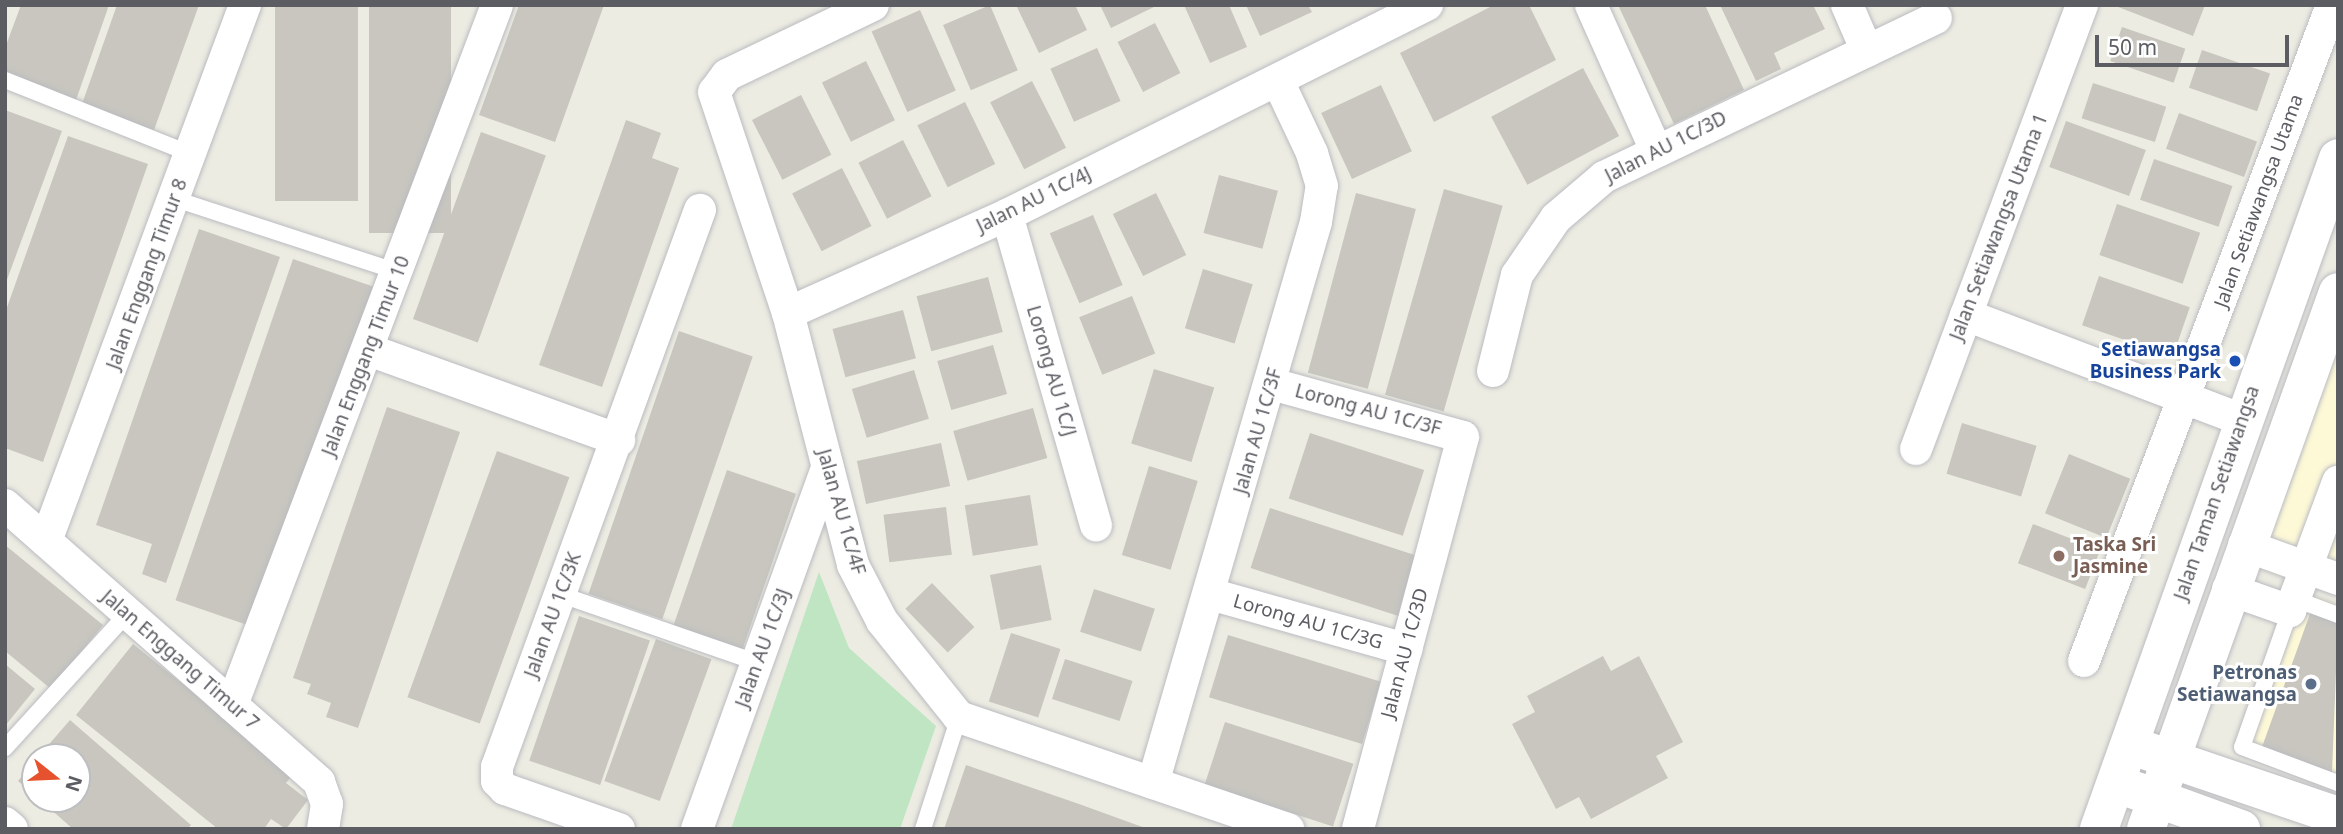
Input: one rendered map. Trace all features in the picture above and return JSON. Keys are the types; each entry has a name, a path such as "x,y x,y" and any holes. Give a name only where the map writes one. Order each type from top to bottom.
{"main road":[{"name":"Jalan Taman Setiawangsa","path":"2099,829 2338,158"},
{"path":"2151,813 2228,589 2338,292"},
{"path":"2129,744 2338,817"},
{"path":"2116,783 2151,813 2241,829"}],"street":[{"name":"Jalan Enggang Timur 8","path":"46,541 245,5"},
{"name":"Jalan Enggang Timur 10","path":"232,705 497,5"},
{"name":"Jalan AU 1C/4F","path":"873,5 727,75 713,92 718,119 788,313 853,565 882,621 959,717"},
{"name":"Jalan AU 1C/4J","path":"788,313 1007,215 1427,5"},
{"path":"1591,5 1655,148"},
{"path":"1847,5 1867,51"},
{"name":"Jalan Setiawangsa Utama 1","path":"1916,449 2082,5"},
{"name":"Jalan Setiawangsa Utama","path":"2084,661 2332,5"},
{"name":"Jalan AU 1C/3D","path":"1493,371 1517,275 1556,218 1604,177 1655,148 1936,18"},
{"name":"Jalan AU 1C/3F","path":"1153,783 1272,384 1322,186 1278,81"},
{"name":"Jalan AU 1C/3K","path":"619,829 505,789 496,781 497,767 559,594 619,440 700,210"},
{"name":"Lorong AU 1C/J","path":"1007,215 1096,527"},
{"path":"1966,315 2186,396 2243,420"},
{"path":"369,349 619,440"},
{"name":"Lorong AU 1C/3F","path":"1272,384 1463,437"},
{"name":"Jalan AU 1C/3D","path":"1358,829 1463,437"},
{"name":"Jalan AU 1C/3J","path":"697,829 827,467"},
{"path":"2228,589 2293,605 2338,482"},
{"name":"Jalan Enggang Timur 7","path":"5,505 319,782 327,804 323,829"},
{"path":"2244,545 2338,579"},
{"name":"Lorong AU 1C/3G","path":"1210,594 1406,649"},
{"path":"959,717 1288,829"},
{"path":"5,823 12,829"}],"lane":[{"path":"5,80 191,154"},
{"path":"175,199 398,272"},
{"path":"559,594 758,663"},
{"path":"2338,615 2293,605 2242,747 2338,783"},
{"path":"5,748 128,613"},
{"path":"923,829 959,717"}],"shaded area":[{"path":"2338,338 2338,596 2254,567"},
{"name":"Petronas Setiawangsa","path":"2305,592 2338,604 2338,789 2246,755"}],"green space":[{"path":"819,572 849,648 936,726 900,829 731,829"}],"building":[{"path":"21,5 109,5 75,103 5,79 5,48"},
{"path":"117,5 199,5 154,130 82,104"},
{"path":"275,5 358,5 358,201 275,201"},
{"path":"369,5 451,5 451,233 369,233"},
{"path":"519,5 604,5 555,142 479,115"},
{"path":"990,5 1018,70 971,90 943,25"},
{"path":"1016,5 1075,5 1087,30 1039,53"},
{"path":"1100,5 1158,5 1111,28"},
{"path":"1184,5 1229,5 1247,47 1210,63"},
{"path":"1246,5 1308,5 1312,12 1260,36"},
{"path":"1494,5 1529,5 1556,60 1434,122 1400,53"},
{"path":"1618,5 1705,5 1744,90 1674,124"},
{"path":"1720,5 1813,5 1825,29 1774,53 1781,69 1756,81"},
{"path":"2113,5 2205,5 2193,36"},
{"path":"920,10 956,90 907,112 872,32"},
{"path":"1155,23 1180,73 1143,92 1118,42"},
{"path":"2122,27 2185,49 2174,83 2110,61"},
{"path":"1097,48 1121,101 1074,122 1050,69"},
{"path":"2202,50 2270,73 2257,111 2189,88"},
{"path":"866,61 895,120 851,142 822,82"},
{"path":"1583,68 1619,136 1527,185 1491,117"},
{"path":"1032,81 1066,148 1024,169 990,102"},
{"path":"2093,83 2166,107 2155,142 2082,118"},
{"path":"1381,85 1412,151 1352,179 1321,113"},
{"path":"801,95 831,155 782,180 752,120"},
{"path":"965,102 995,164 948,187 917,125"},
{"path":"5,110 62,131 5,285"},
{"path":"2179,113 2257,141 2244,177 2166,149"},
{"path":"626,120 661,133 652,158 679,168 602,387 539,365"},
{"path":"2066,121 2146,150 2129,196 2049,167"},
{"path":"481,132 546,156 478,343 413,319"},
{"path":"68,136 148,164 43,462 5,448 5,313"},
{"path":"903,140 932,196 887,219 858,163"},
{"path":"2154,159 2232,186 2218,227 2140,200"},
{"path":"842,168 872,226 822,251 792,193"},
{"path":"1219,175 1278,191 1262,249 1203,233"},
{"path":"1444,189 1503,206 1444,412 1385,395"},
{"path":"1156,193 1186,255 1143,276 1113,214"},
{"path":"1356,193 1416,209 1368,389 1308,373"},
{"path":"2117,204 2200,233 2183,284 2099,255"},
{"path":"1093,215 1123,285 1079,303 1050,233"},
{"path":"199,229 280,257 166,583 142,574 152,544 96,525"},
{"path":"293,259 375,287 258,629 175,600"},
{"path":"1203,269 1253,284 1235,343 1185,328"},
{"path":"2099,276 2190,307 2173,356 2082,325"},
{"path":"988,277 1003,332 931,351 917,296"},
{"path":"1132,296 1155,353 1102,375 1079,317"},
{"path":"903,310 916,358 845,377 832,329"},
{"path":"679,331 753,356 662,619 588,594"},
{"path":"993,345 1007,394 951,410 937,361"},
{"path":"1154,369 1214,387 1191,462 1131,444"},
{"path":"914,370 929,419 867,438 852,389"},
{"path":"387,407 460,432 358,728 326,717 331,703 307,694 311,684 293,678"},
{"path":"1033,408 1047,458 968,481 953,431"},
{"path":"1962,423 2037,446 2021,496 1947,474"},
{"path":"1310,433 1424,470 1403,536 1289,499"},
{"path":"941,443 950,486 866,504 857,461"},
{"path":"497,451 569,477 480,724 407,697"},
{"path":"2069,454 2130,479 2106,538 2045,513"},
{"path":"1149,466 1198,481 1171,570 1122,555"},
{"path":"727,470 796,494 742,650 673,626"},
{"path":"1030,495 1038,545 973,556 965,505"},
{"path":"946,507 952,555 889,562 883,515"},
{"path":"1270,508 1419,557 1400,616 1251,568"},
{"name":"Taska Sri Jasmine","path":"2033,524 2100,550 2085,589 2018,563"},
{"path":"5,545 103,625 51,689 5,651"},
{"path":"1041,565 1052,620 1001,630 990,575"},
{"path":"932,583 974,627 948,653 905,609"},
{"path":"1094,589 1155,609 1141,652 1080,632"},
{"name":"Petronas Setiawangsa","path":"2311,611 2338,621 2332,773 2262,747"},
{"path":"579,616 650,640 600,785 529,761"},
{"path":"1011,633 1060,649 1038,718 989,701"},
{"path":"1228,635 1381,682 1362,744 1209,697"},
{"path":"656,639 711,659 660,801 604,781"},
{"path":"133,644 294,773 286,783 308,800 286,829 271,819 264,829 218,829 76,715"},
{"path":"1603,656 1611,671 1639,656 1683,742 1656,756 1668,778 1591,819 1579,797 1556,809 1512,724 1535,712 1527,696"},
{"path":"1065,659 1133,681 1120,721 1052,699"},
{"path":"5,664 35,689 5,726"},
{"path":"70,720 191,825 187,829 73,829 55,813 91,813 91,743 50,743"},
{"path":"1225,722 1353,764 1333,826 1205,785"},
{"path":"966,765 1079,804 1148,829 944,829"}],"place":[{"name":"Setiawangsa Business Park","path":"2235,361"},
{"name":"Taska Sri Jasmine","path":"2059,556"},
{"name":"Petronas Setiawangsa","path":"2311,684"}]}
